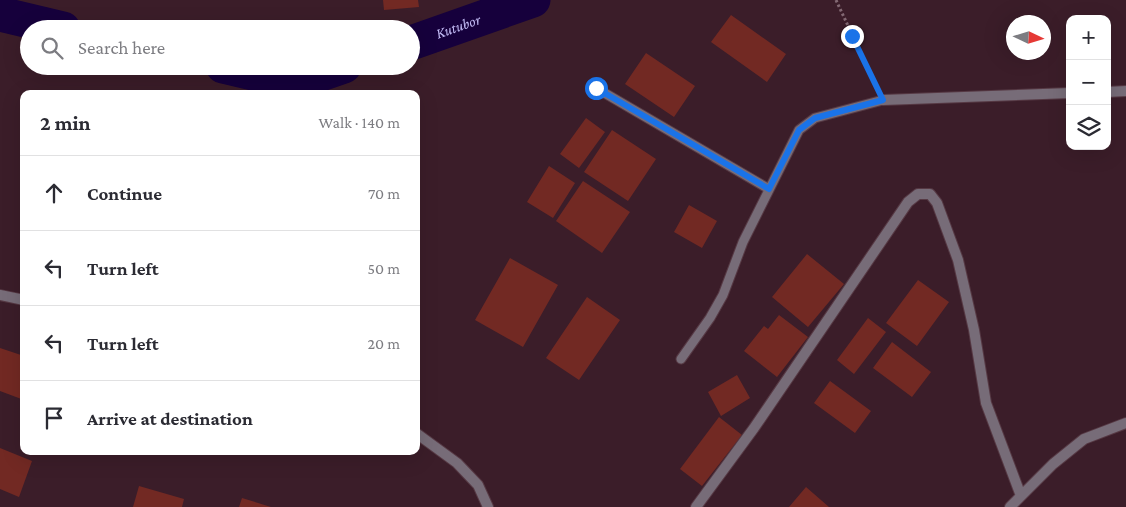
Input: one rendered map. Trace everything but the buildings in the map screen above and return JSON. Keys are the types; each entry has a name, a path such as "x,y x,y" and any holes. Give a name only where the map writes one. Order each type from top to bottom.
{"street":[{"path":"1111,92 1126,91"},
{"path":"883,100 1066,93"},
{"path":"696,507 754,428 908,202 918,194 930,194 937,203 958,260 974,330 986,403 1021,496"},
{"path":"0,295 20,299"},
{"path":"1010,507 1053,464 1084,439 1126,423"},
{"path":"420,436 457,463 478,485 488,507"}],"lane":[{"path":"596,88 769,189"},
{"path":"681,359 710,318 723,295 742,242 799,130 815,118 883,100"}],"path":[{"path":"836,0 838,9 883,100"}],"waterway":[{"name":"Kutubor","path":"420,40 533,0"},
{"name":"Kutubor","path":"0,14 25,20"},
{"name":"Kutubor","path":"261,75 295,83 318,75"}],"route":[{"path":"596,88 769,189 799,130 815,118 883,100 852,36"}]}
